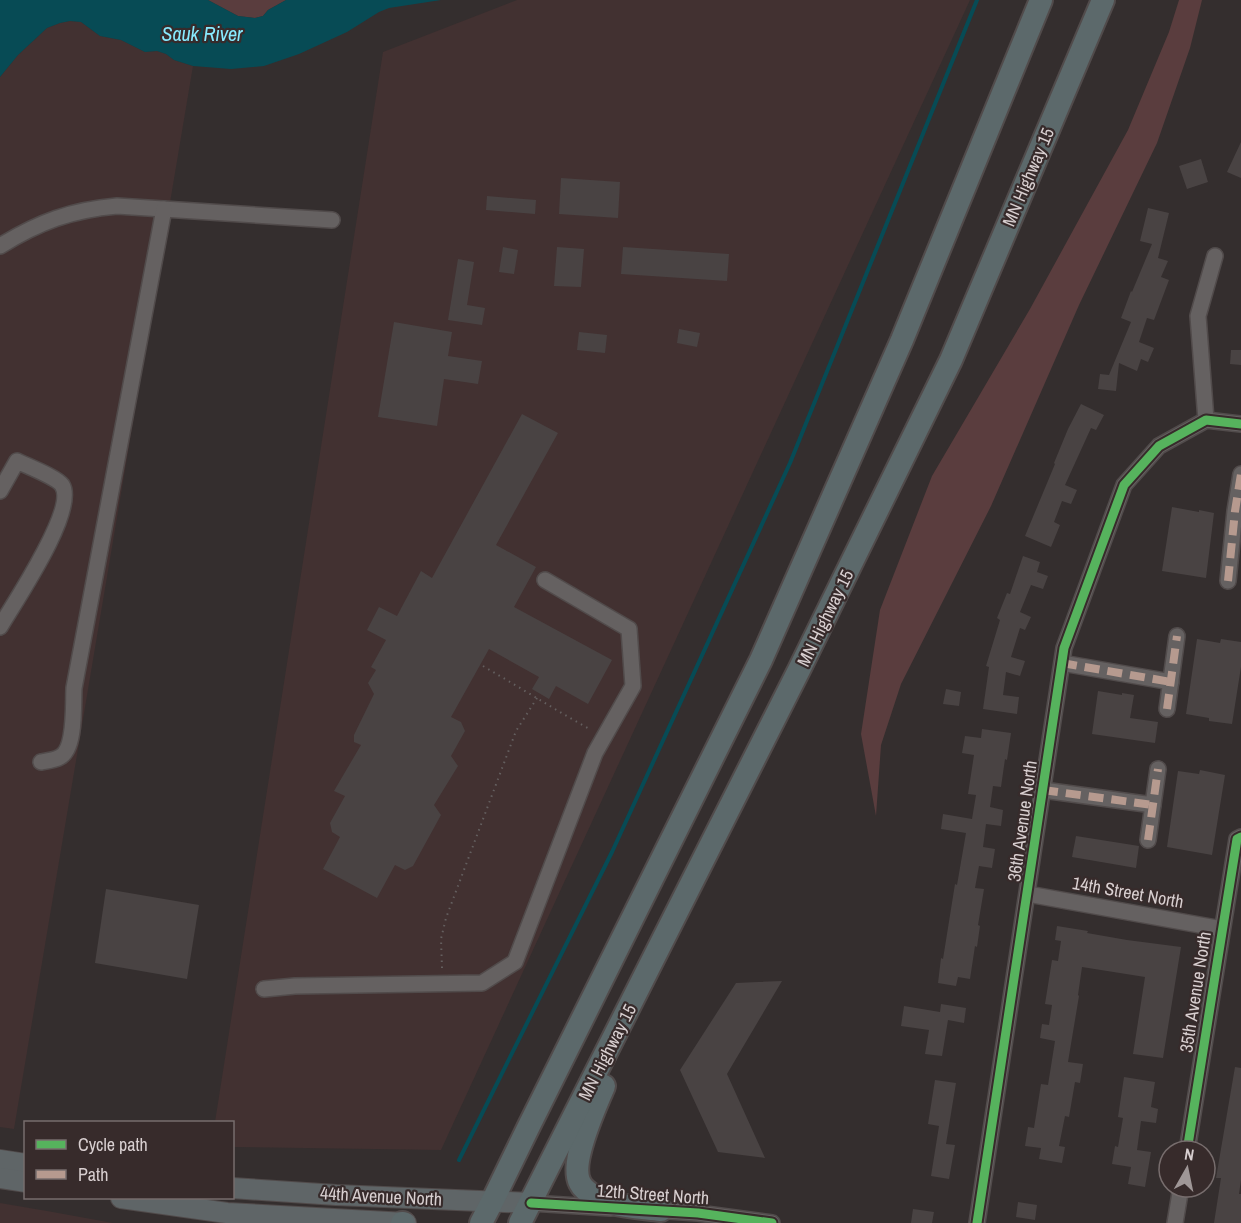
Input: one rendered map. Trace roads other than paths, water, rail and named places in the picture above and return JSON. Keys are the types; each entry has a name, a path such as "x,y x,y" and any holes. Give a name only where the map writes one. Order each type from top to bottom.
{"highway":[{"name":"MN Highway 15","path":"481,1223 761,660 902,340 1041,0"},
{"name":"MN Highway 15","path":"525,1213 799,670 951,360 1103,0"},
{"path":"661,1210 611,1203 597,1197 580,1184 578,1160 603,1087 675,916"}],"main road":[{"path":"0,1160 24,1164"},
{"path":"0,1178 24,1182"},
{"name":"44th Avenue North","path":"234,1188 492,1202 525,1213"},
{"name":"44th Avenue North","path":"133,1199 227,1214 404,1223"}],"street":[{"path":"0,246 29,229 53,219 75,212 117,206 332,220"},
{"path":"41,762 60,757 68,750 74,688 164,209"},
{"path":"1215,256 1197,316 1206,420 1241,424"},
{"name":"36th Avenue North","path":"977,1223 1064,648 1124,484 1159,446 1206,420"},
{"path":"0,491 17,461 58,481 65,495 62,511 44,552 0,627"},
{"path":"1228,581 1241,474"},
{"path":"264,989 295,986 482,983 515,962 594,756 633,686 629,629 546,580"},
{"path":"1167,709 1177,636"},
{"path":"1062,663 1171,682"},
{"path":"1148,840 1158,769"},
{"path":"1043,790 1153,805"},
{"name":"35th Avenue North","path":"1188,1139 1239,838"},
{"name":"14th Street North","path":"1028,894 1222,929"},
{"path":"1175,1223 1179,1199"},
{"name":"12th Street North","path":"525,1213 661,1210 732,1216 772,1223"}],"water":[{"name":"Sauk River","path":"0,0 208,0 238,16 255,18 263,16 268,10 286,0 441,0 389,8 347,32 299,54 264,66 231,69 193,66 157,51 145,52 121,40 100,36 81,22 70,21 47,28 18,55 0,77"}],"waterway":[{"path":"459,1160 612,852 790,463 977,0"}]}
